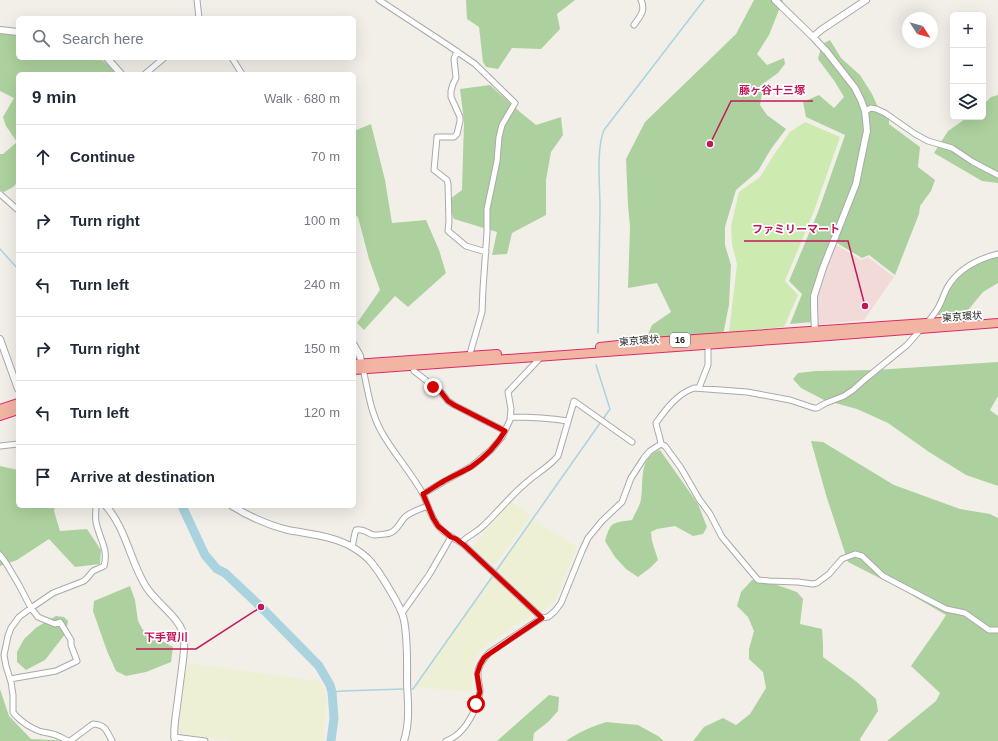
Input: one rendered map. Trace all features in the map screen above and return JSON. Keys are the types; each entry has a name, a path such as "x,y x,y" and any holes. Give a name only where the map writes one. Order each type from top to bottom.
{"highway":[{"name":"東京環状","path":"924,326 998,318"},
{"name":"東京環状","path":"358,366 924,326 998,323"},
{"name":"東京環状","path":"358,366 412,366 469,359 541,356 708,345 815,334"},
{"path":"0,409 16,404"},
{"path":"0,416 16,411"}],"street":[{"path":"196,0 199,16"},
{"path":"379,0 475,64 515,103 502,125 499,137 497,161 487,209 488,232 482,312 469,359"},
{"path":"634,25 643,11 644,6 641,0"},
{"path":"775,0 827,52 855,88 865,111 867,131 856,184 823,268 814,296 815,334"},
{"path":"813,37 820,30 866,0"},
{"path":"0,30 16,32"},
{"path":"457,51 454,59 456,78 451,91 451,97 460,121 457,134 454,137 437,137 434,170 447,180 448,184 448,231 466,246 486,252"},
{"path":"109,60 119,72"},
{"path":"147,72 162,60"},
{"path":"233,60 241,72"},
{"path":"865,111 871,108 885,113 915,134 928,141 952,148 973,162 998,175"},
{"path":"0,194 16,208"},
{"path":"661,444 660,433 656,423 681,394 694,388 747,392 773,396 817,408 844,396 907,345 939,307 948,287 962,270 977,261 998,254"},
{"path":"0,339 16,383"},
{"path":"699,388 708,365 708,345"},
{"path":"356,349 360,356 358,366 374,417 387,442 423,494 438,526 461,543 542,618"},
{"path":"423,494 472,466 491,450 502,437 510,420 511,408 508,392 541,356"},
{"path":"412,366 414,371 441,392 448,401 505,431"},
{"path":"461,543 464,539 483,527 518,490 554,461 558,456 574,401 632,442"},
{"path":"510,417 533,417 568,421"},
{"path":"0,446 16,444"},
{"path":"446,741 459,734 470,718 480,692 477,674 484,658 542,618 548,617 555,611 561,603 588,538 602,521 622,502 631,478 644,458 650,451 661,444"},
{"path":"661,444 665,446 681,468 699,499 710,514 722,537 758,580 813,584 817,583 829,574 842,559 855,554 862,556 883,576 946,609 965,613 989,630 998,630"},
{"path":"352,547 354,533 356,530 365,530 374,535 390,533 395,530 410,513 428,506"},
{"path":"96,508 96,522 103,542 106,558 104,566 93,571 84,580 53,593 19,617 11,628 2,656 10,679 15,715 32,728 40,732 59,736 66,741 70,741 93,724 99,725 105,728 112,741"},
{"path":"108,508 120,528 145,586 153,597 167,610 181,627 184,638 174,739 205,741"},
{"path":"235,508 248,516 263,522 287,530 334,539 352,547 371,562 379,572 395,598 404,619 406,637 408,712 408,724 404,741"},
{"path":"402,613 429,575 451,537"},
{"path":"0,555 19,585 31,608 38,617 55,624 60,622 71,640 71,645 77,661 56,671 10,679"}],"shaded area":[{"path":"835,244 861,260 868,257 894,277 864,320 817,325 816,296 819,282"}],"green space":[{"path":"466,0 575,0 557,14 560,29 541,49 512,48 498,69 486,67 483,62 479,27 467,19"},
{"path":"754,0 783,0 769,35 757,54 767,65 784,58 785,64 778,73 764,83 760,105 767,115 786,129 771,149 758,171 736,190 725,227 725,245 731,265 729,305 723,335 646,339 652,325 671,312 657,283 628,288 630,227 626,159 645,122 736,34"},
{"path":"0,32 16,35 16,60 102,60 115,72 16,72 16,141 6,126 3,117 14,98 0,91"},
{"path":"830,40 841,58 860,75 872,94 881,114 889,117 889,124 920,147 918,167 935,180 931,191 920,206 919,214 895,275 869,255 862,258 832,240 812,322 790,324 802,294 789,281 818,212 845,135 806,117 803,102 819,95 834,108 844,97 818,59 822,44"},
{"path":"490,85 536,125 561,117 563,135 551,152 546,180 546,215 512,233 507,254 492,255 497,232 454,219 447,201 462,190 464,121 460,89"},
{"path":"998,95 998,183 982,181 934,153 948,131 964,120 986,120 986,102 991,97"},
{"path":"805,122 840,137 814,211 785,281 798,295 784,327 729,332 737,264 732,244 731,226 739,192 760,177 790,132"},
{"path":"371,124 385,180 392,223 426,220 439,250 446,273 408,307 395,296 364,330 357,323 380,290 369,259 358,217 356,216 356,130"},
{"path":"16,143 16,184 4,192 0,190 0,154 3,154"},
{"path":"998,256 998,283 983,292 964,315 935,315 944,304 948,290 960,274 978,263"},
{"path":"998,362 998,396 990,410 998,416 998,486 966,475 929,452 888,423 857,409 824,400 801,388 793,379 798,373 816,371 875,370"},
{"path":"811,441 823,442 894,485 960,509 990,514 998,518 998,741 887,741 936,701 940,693 911,666 946,615 901,589 848,562 826,495"},
{"path":"660,450 698,504 707,527 703,534 693,536 675,526 657,529 651,532 652,541 658,560 638,577 626,569 615,557 605,541 613,524 632,520 639,507 645,464 653,453"},
{"path":"0,466 16,470 16,508 55,508 54,511 60,531 87,529 101,550 100,564 75,567 49,539 17,560 0,566"},
{"path":"511,501 531,516 494,566 473,547"},
{"path":"534,519 577,547 555,601 541,612 497,569"},
{"path":"492,576 533,615 490,643 478,654 474,663 471,692 415,687"},
{"path":"752,580 777,585 797,592 803,599 800,624 822,629 823,657 857,682 876,699 878,711 860,739 861,741 693,741 704,727 723,718 736,725 750,714 766,688 763,672 749,659 749,649 754,631 748,617 737,606 741,592"},
{"path":"130,586 135,600 138,621 143,630 173,647 171,662 146,672 126,676 116,671 107,651 93,611 94,601"},
{"path":"56,616 64,617 68,621 66,633 45,660 26,670 17,662 17,652 24,639 37,627"},
{"path":"187,663 319,681 327,696 323,741 234,741 178,734"},
{"path":"0,689 9,716 31,739 75,741 0,741"},
{"path":"549,695 559,697 558,711 548,722 534,733 533,741 497,741"},
{"path":"606,722 638,725 664,741 566,741 585,730"}],"waterway":[{"path":"598,333 600,207 599,157 604,130 704,0"},
{"path":"0,249 16,267"},
{"path":"496,571 610,409 596,365"},
{"path":"183,508 205,555 217,569 225,573 261,607 319,666 330,685 332,692 334,718 331,741"},
{"path":"412,689 492,577"},
{"path":"332,692 403,689"}],"place":[{"name":"藤ヶ谷十三塚","path":"710,144"},
{"name":"ファミリーマート","path":"865,306"},
{"name":"下手賀川","path":"261,607"}],"route":[{"path":"433,387 441,392 448,401 454,405 505,431 491,450 479,461 423,494 433,518 444,532 464,545 542,618 484,658 477,674 480,692 476,704"}]}
